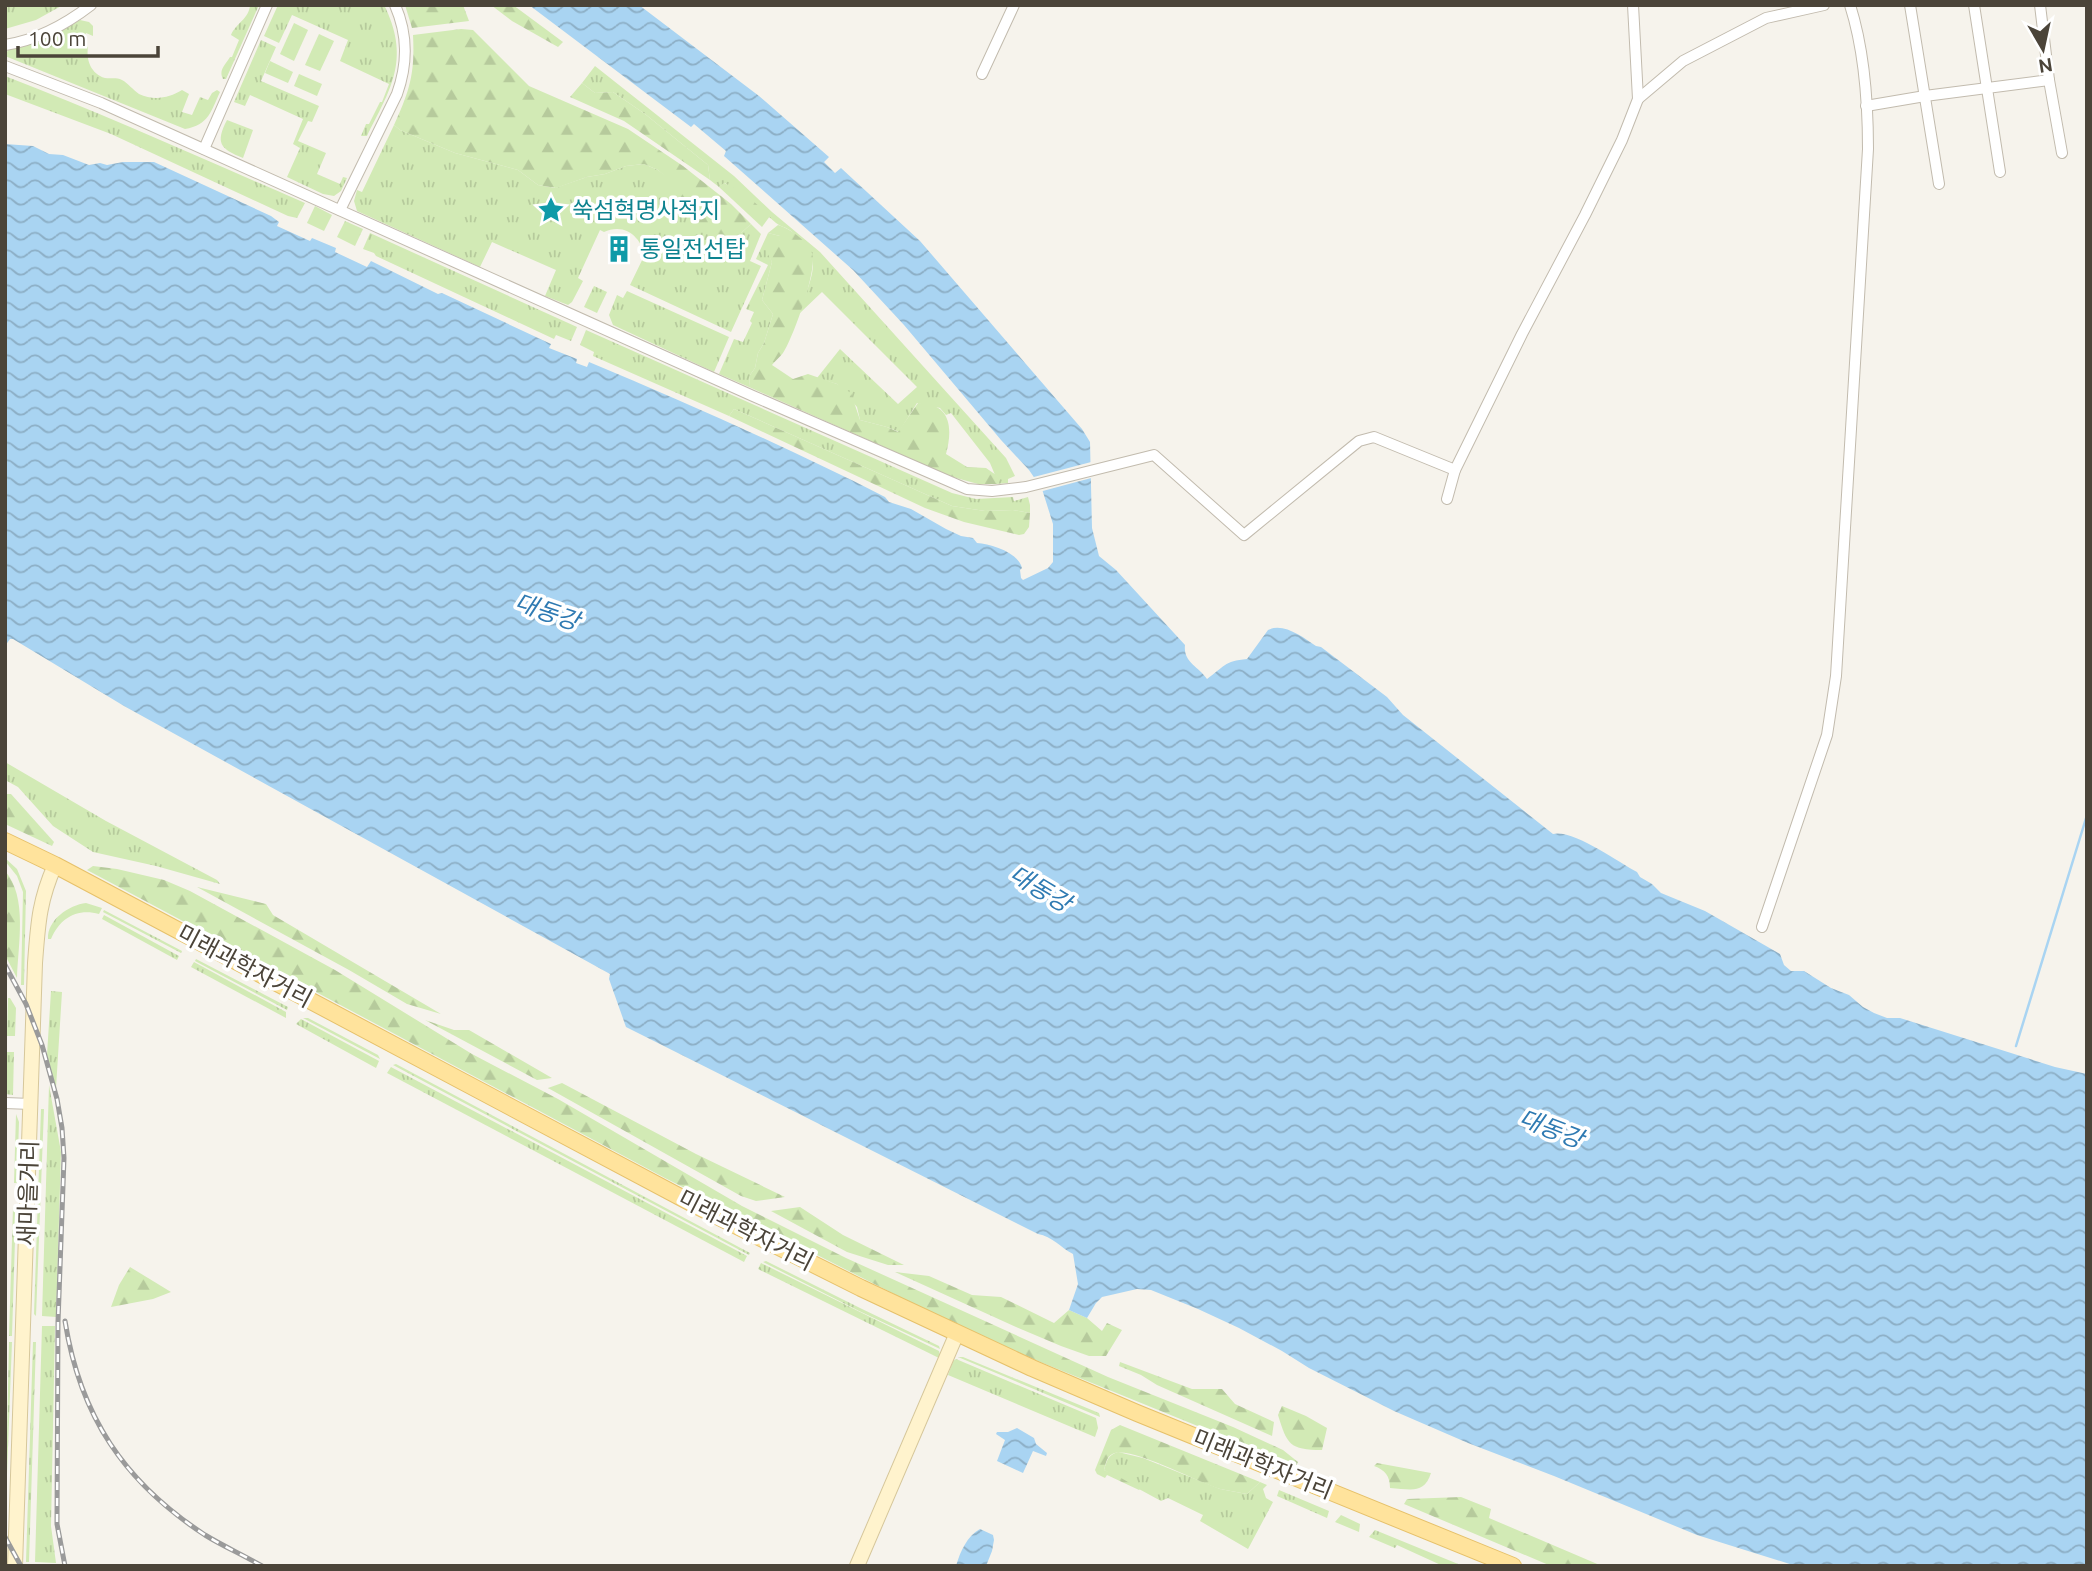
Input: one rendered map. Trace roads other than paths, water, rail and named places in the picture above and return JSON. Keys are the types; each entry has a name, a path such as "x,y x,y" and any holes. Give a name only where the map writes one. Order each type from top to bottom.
{"main road":[{"name":"미래과학자거리","path":"5,841 697,1206 861,1288 1137,1413 1513,1566"},
{"name":"새마을거리","path":"15,1566 36,963 40,906 55,865"},
{"path":"857,1566 957,1333"},
{"path":"1486,1554 1501,1566"}],"street":[{"path":"5,45 62,26 91,5"},
{"path":"204,149 267,5"},
{"path":"340,210 402,80 406,55 405,33 395,5"},
{"path":"982,74 1014,5"},
{"path":"1447,499 1455,470 1590,205 1638,99 1633,5"},
{"path":"1638,99 1683,61 1766,18 1824,5"},
{"path":"1762,927 1827,735 1836,677 1868,149 1856,23 1850,5"},
{"path":"1910,5 1939,184"},
{"path":"1973,5 2000,172"},
{"path":"2040,5 2049,80 2062,153"},
{"path":"5,66 101,103 967,489 992,491 1026,487 1154,455 1244,535 1359,441 1374,437 1455,470"},
{"path":"1866,106 2049,80"},
{"path":"5,1103 31,1104"}],"water":[{"name":"대동강","path":"529,5 639,5 759,96 829,157 824,162 835,173 841,168 920,241 1082,429 1090,442 1092,528 1099,556 1116,570 1185,645 1186,656 1207,679 1229,663 1247,659 1268,630 1280,628 1293,632 1321,647 1387,697 1403,715 1553,834 1572,836 1607,854 1637,872 1661,893 1705,911 1780,954 1784,965 1791,971 1804,971 1831,988 1849,995 1863,1007 1887,1018 1900,1018 2055,1067 2087,1074 2087,1566 1796,1566 1697,1535 1468,1443 1394,1411 1309,1368 1239,1328 1151,1290 1137,1289 1102,1297 1087,1318 1069,1310 1078,1284 1073,1254 1052,1240 626,1027 609,979 610,974 124,706 13,639 5,646 5,144 33,146 49,154 63,155 89,165 154,162 271,216 279,222 277,226 310,241 312,238 336,248 335,252 367,267 371,261 551,344 549,348 577,359 576,363 587,367 589,362 701,410 812,461 961,536 1010,553 1022,568 1020,570 1023,580 1048,568 1053,562 1053,524 1042,489 1029,470 853,270 724,156 726,151 694,124 691,127"},
{"path":"1017,1428 1034,1438 1036,1444 1047,1453 1046,1456 1033,1451 1023,1473 997,1461 1005,1440 996,1434 997,1432 1008,1432"},
{"path":"980,1529 993,1535 994,1540 986,1566 956,1566 965,1545"}],"waterway":[{"path":"2016,1046 2087,815"}],"railway":[{"path":"5,965 26,1004 42,1045 62,1128 64,1158 58,1322 57,1524 65,1566"},
{"path":"65,1321 82,1387 110,1444 129,1469 151,1493 176,1514 205,1535 262,1566"},
{"path":"5,1537 21,1566"}],"place":[{"name":"쑥섬혁명사적지","path":"551,210"},
{"name":"통일전선탑","path":"619,249"}]}
